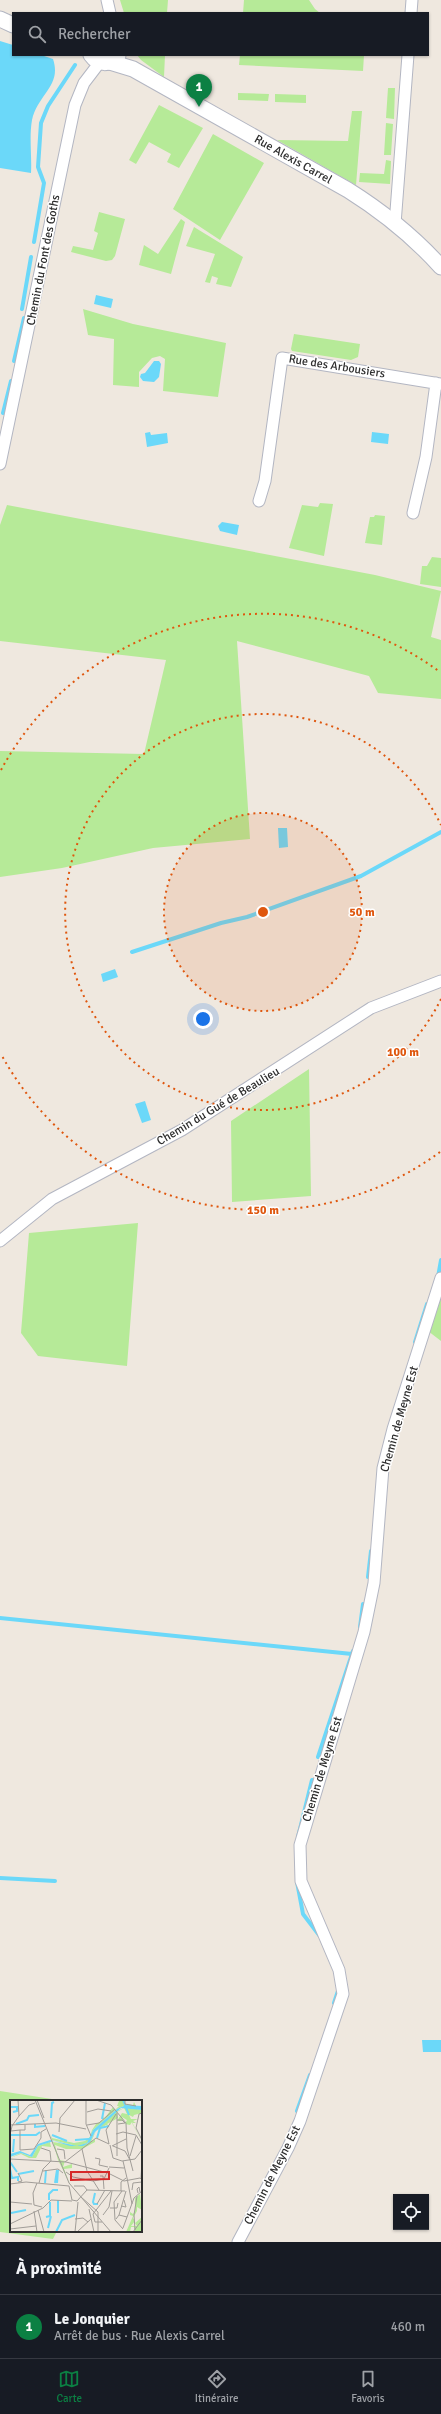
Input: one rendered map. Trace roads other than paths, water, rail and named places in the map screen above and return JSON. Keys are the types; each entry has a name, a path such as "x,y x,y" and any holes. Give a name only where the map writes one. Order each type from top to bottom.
{"street":[{"path":"107,0 109,12"},
{"path":"411,12 412,0"},
{"path":"0,19 12,24"},
{"path":"395,224 408,56"},
{"name":"Rue Alexis Carrel","path":"108,58 133,69 348,190 421,245 441,267"},
{"name":"Chemin du Font des Goths","path":"0,464 75,105 84,83 108,58"},
{"name":"Rue des Arbousiers","path":"259,501 265,480 282,358 439,384"},
{"path":"413,514 426,457 439,384"},
{"name":"Chemin du Gué de Beaulieu","path":"0,1242 52,1199 182,1130 371,1008 441,981"},
{"name":"Chemin de Meyne Est","path":"238,2242 288,2148 300,2121 343,1994 339,1970 301,1881 300,1845 364,1632 374,1584 383,1468 393,1429 441,1278"}],"water":[{"path":"0,41 12,45 12,56 44,56 53,59 55,68 52,83 39,103 32,120 31,173 0,168"},
{"path":"96,295 113,299 111,308 94,304"},
{"path":"154,361 159,361 161,364 159,377 154,382 143,381 140,377 141,374 145,373"},
{"path":"150,432 151,435 167,433 168,443 147,447 145,433"},
{"path":"372,432 389,434 388,444 371,442"},
{"path":"222,522 239,525 237,535 220,531 218,526"},
{"path":"278,828 287,828 288,847 279,848"},
{"path":"115,969 118,977 103,982 101,974"},
{"path":"145,1101 151,1120 142,1123 135,1104"},
{"path":"422,2040 441,2040 441,2052 423,2052"}],"waterway":[{"path":"34,242 44,183 38,167 41,123 48,106 75,65"},
{"path":"22,309 31,257"},
{"path":"14,361 24,318"},
{"path":"3,413 11,381"},
{"path":"132,952 221,923 247,917 361,876 441,832"},
{"path":"438,1277 441,1260"},
{"path":"415,1342 427,1304"},
{"path":"368,1577 371,1551"},
{"path":"360,1627 363,1604"},
{"path":"0,1618 352,1654"},
{"path":"318,1757 353,1651"},
{"path":"298,1837 312,1780"},
{"path":"0,1878 55,1881"},
{"path":"297,1882 303,1914 319,1935"},
{"path":"334,2003 339,1988"},
{"path":"297,2111 310,2075"}],"place":[{"name":"Le Jonquier","path":"199,107"}]}
